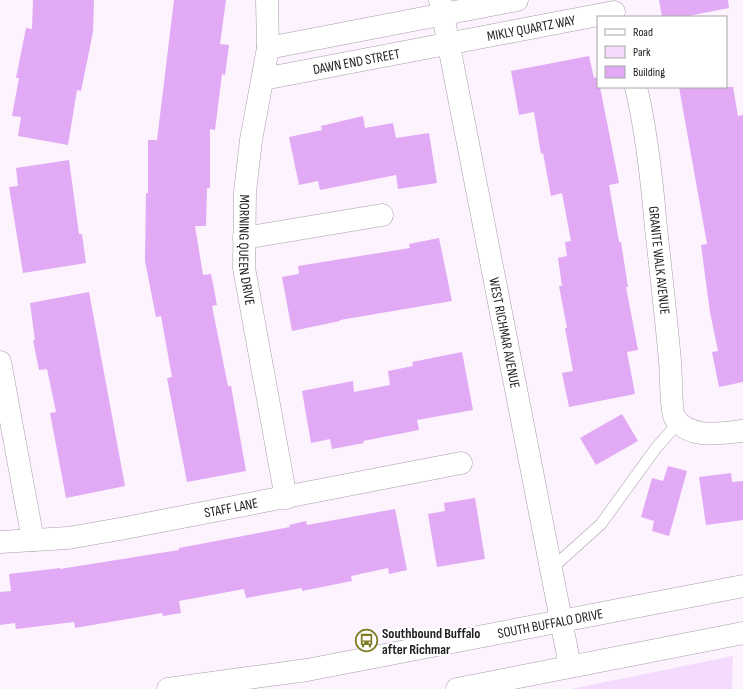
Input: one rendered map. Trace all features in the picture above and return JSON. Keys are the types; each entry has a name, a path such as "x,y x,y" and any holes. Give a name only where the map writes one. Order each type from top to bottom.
{"street":[{"name":"MORNING QUEEN DRIVE","path":"267,0 268,48 248,162 245,192 244,268 286,498"},
{"path":"268,48 442,7 517,0"},
{"name":"WEST RICHMAR AVENUE","path":"442,7 570,666"},
{"name":"MIKLY QUARTZ WAY","path":"449,44 613,10"},
{"name":"DAWN END STREET","path":"263,79 449,44"},
{"name":"GRANITE WALK AVENUE","path":"636,88 645,136 654,201 673,382 672,413 683,425"},
{"path":"244,238 382,215"},
{"path":"0,362 33,540"},
{"path":"683,425 704,434 743,430"},
{"name":"STAFF LANE","path":"0,542 68,538 120,530 461,463"},
{"name":"SOUTH BUFFALO DRIVE","path":"168,689 307,670 743,586"},
{"path":"457,689 488,686 570,666 743,633"}],"lane":[{"path":"551,569 601,524 656,448 683,425"}],"green space":[{"path":"733,656 732,689 571,689"}],"building":[{"path":"33,0 94,0 93,32 81,91 77,90 68,145 18,136 21,117 12,116 19,78 16,78 26,28 32,29"},
{"path":"174,0 226,0 220,44 229,45 225,75 222,74 215,130 210,129 210,188 207,188 206,226 195,226 203,275 211,274 217,305 212,306 228,386 231,386 246,471 187,482 167,378 172,377 161,316 156,317 145,261 146,193 148,193 148,140 157,140"},
{"path":"659,0 728,0 729,8 688,16 662,16"},
{"path":"589,56 594,78 597,77 597,88 600,88 619,183 609,185 619,242 621,242 628,287 626,287 638,350 627,352 635,394 569,407 562,373 573,371 559,286 562,286 558,258 567,256 565,242 571,241 562,193 551,196 543,153 541,154 534,112 519,115 511,71"},
{"path":"733,87 738,116 743,115 743,382 719,387 712,352 718,351 710,312 701,245 707,244 679,88"},
{"path":"363,116 365,128 393,123 396,138 429,133 437,183 398,189 396,175 320,190 318,181 299,185 289,137 322,130 321,126"},
{"path":"69,160 79,234 82,234 86,263 23,273 9,187 18,186 16,168"},
{"path":"439,238 452,301 340,320 292,331 282,277 299,274 298,266 410,248 409,244"},
{"path":"89,292 125,486 66,498 50,413 56,412 47,369 39,370 33,340 35,340 30,303"},
{"path":"462,352 473,410 417,420 419,430 363,441 364,443 332,449 330,439 311,443 302,391 353,381 354,392 390,385 388,371 413,366 412,362"},
{"path":"622,414 638,441 596,465 580,438"},
{"path":"668,466 687,471 669,536 652,531 654,521 641,517 652,478 663,481"},
{"path":"731,473 732,482 743,481 743,520 706,525 699,477"},
{"path":"475,498 485,559 437,567 428,514 445,511 444,503"},
{"path":"395,509 407,570 389,574 388,568 351,576 352,581 302,591 302,588 246,598 244,589 179,601 181,613 163,616 162,613 75,628 74,622 16,629 15,623 0,625 0,592 11,591 9,574 60,569 179,550 179,548 290,527 289,525 306,521 307,525"}],"place":[{"name":"Southbound Buffalo after Richmar","path":"366,641"}]}
